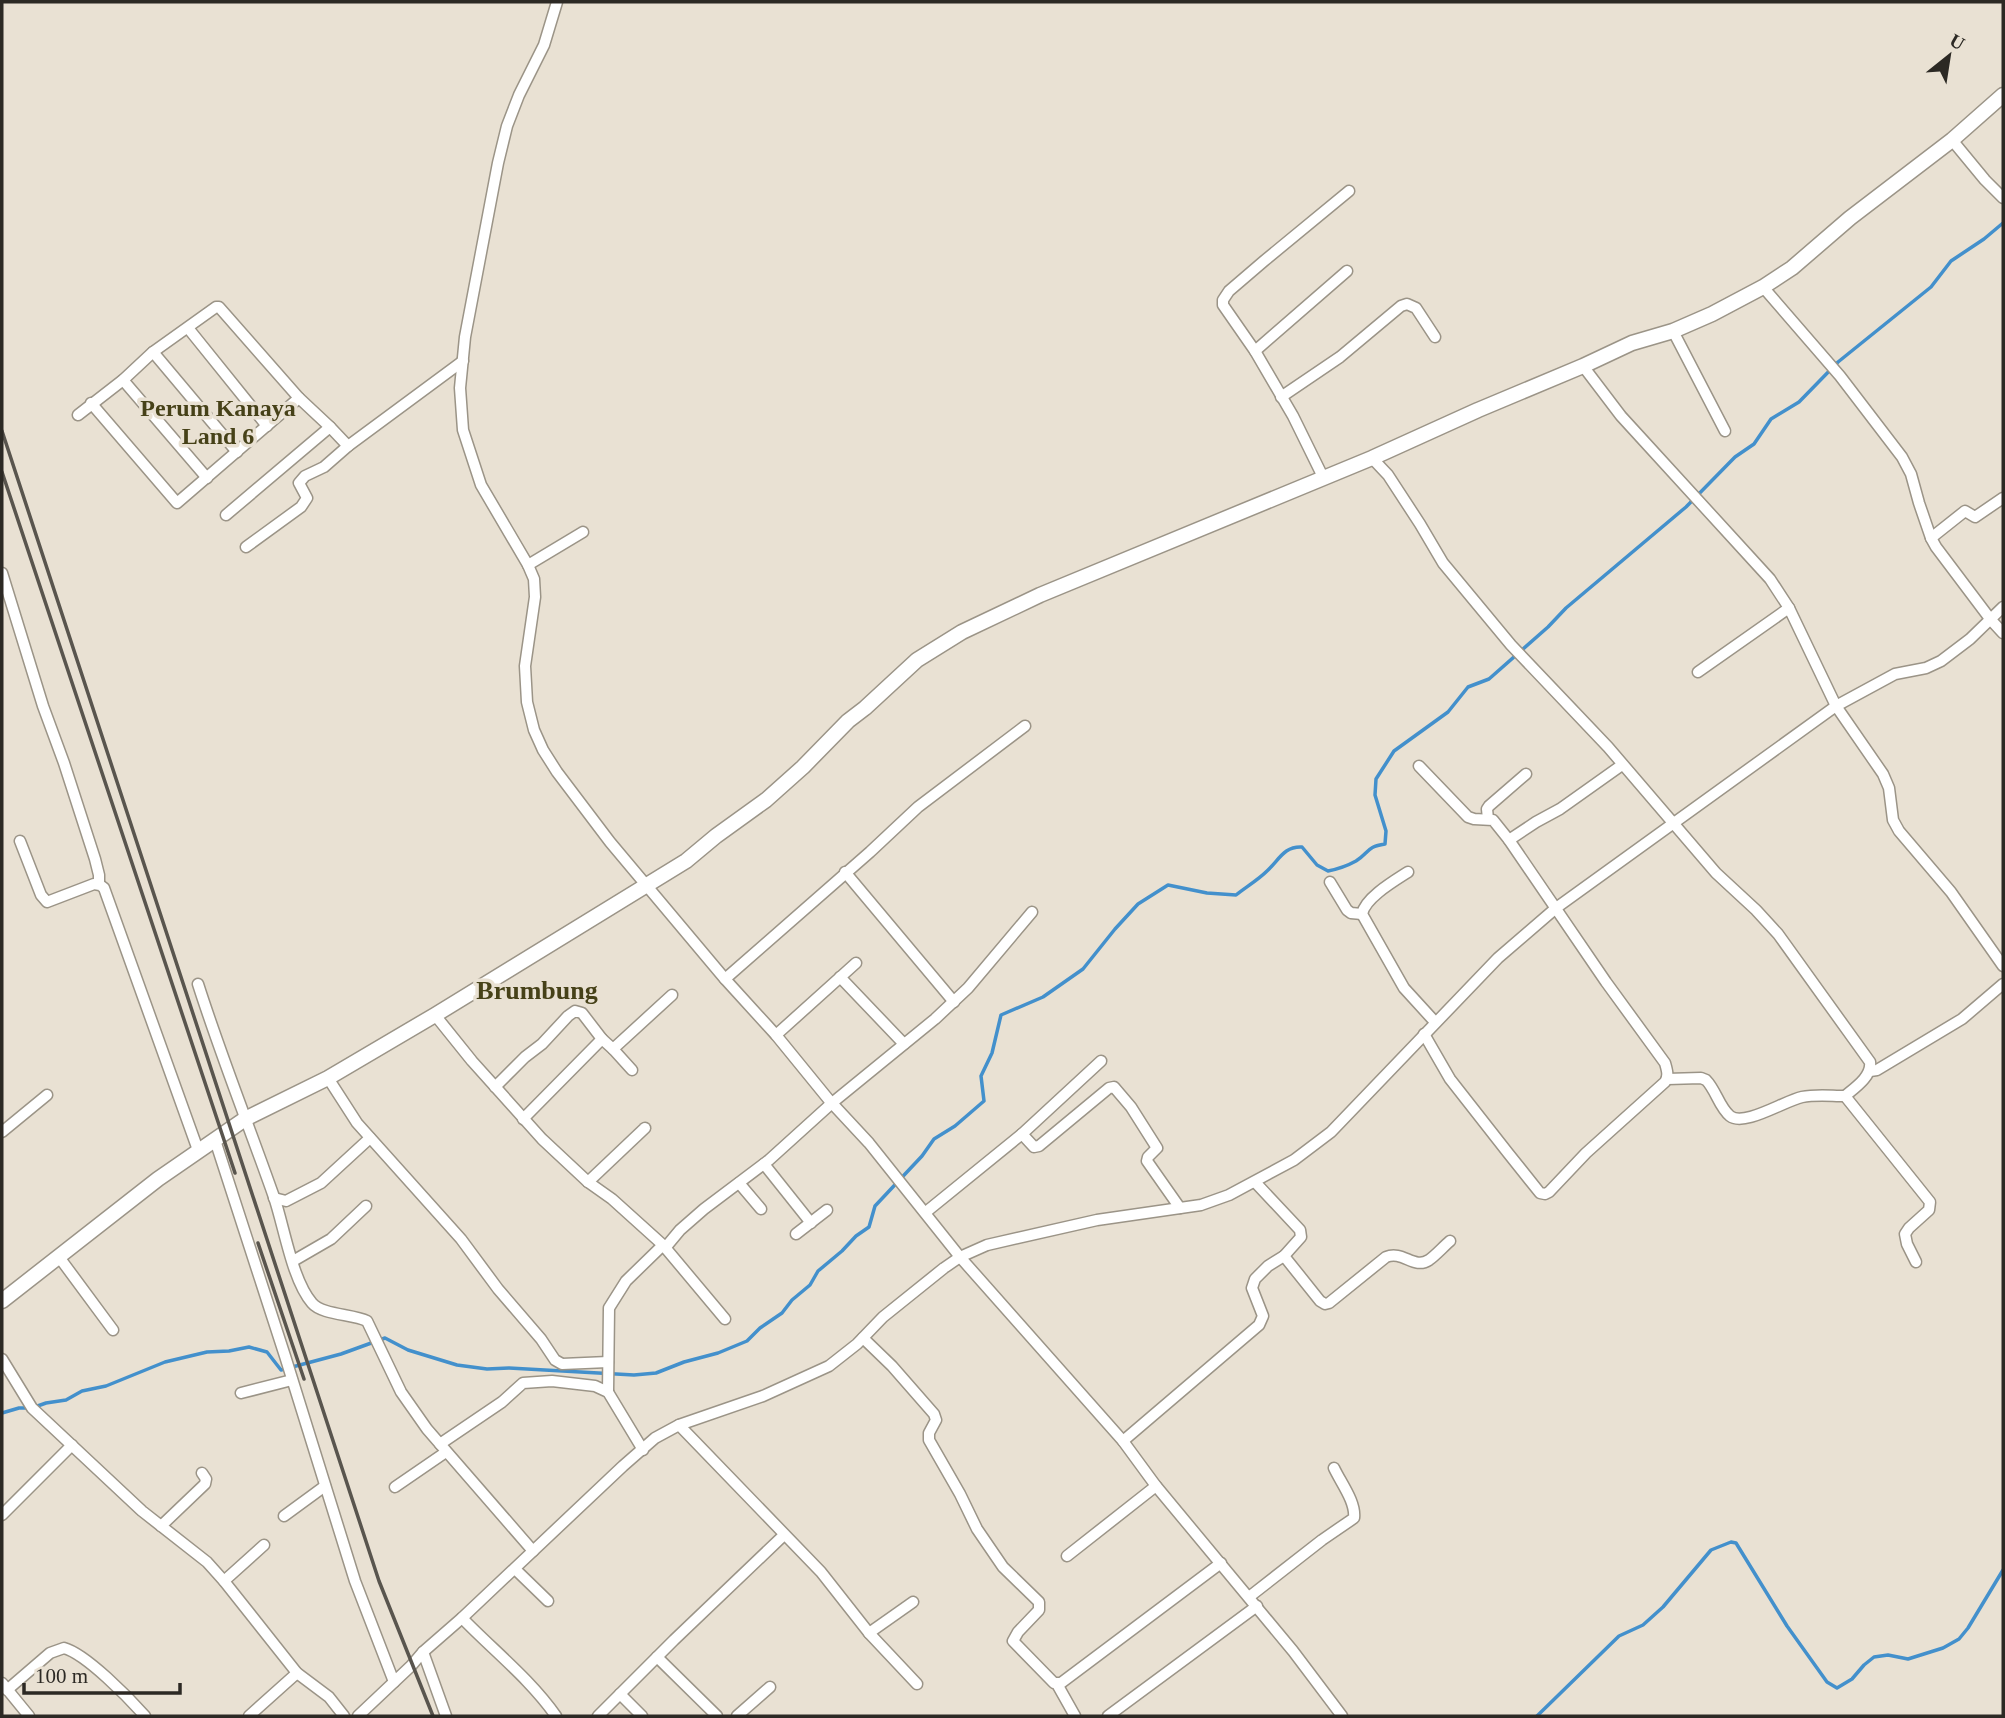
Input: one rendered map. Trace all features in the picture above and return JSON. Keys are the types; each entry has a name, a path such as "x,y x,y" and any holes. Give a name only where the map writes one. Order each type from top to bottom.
{"street":[{"path":"557,2 544,45 507,126 466,338 460,388 464,430 481,485 534,579 535,597 525,666 527,702 534,730 543,750 602,832 725,979 869,1143 960,1257 1123,1441 1156,1486 1257,1606 1342,1716"},
{"path":"3,1296 59,1257 198,1150 246,1119 328,1078 686,861 766,800 848,721 917,660 962,632 1040,596 1372,458 1632,343 1673,331 1712,314 1792,268 1850,218 1952,140 2003,94"},
{"path":"1952,140 1984,180 2003,198"},
{"path":"1323,477 1293,415 1255,351 1223,305 1224,297 1349,191"},
{"path":"1255,351 1347,271"},
{"path":"1763,287 1840,376 1902,457 1911,474 1931,538 2003,633"},
{"path":"1281,397 1340,356 1401,306 1407,304 1416,308 1435,337"},
{"path":"78,415 123,380 153,352 219,307 299,398 348,446"},
{"path":"188,328 267,426"},
{"path":"1673,331 1725,431"},
{"path":"153,352 237,452"},
{"path":"246,547 300,507 307,498 299,483 305,476 324,467 348,446 463,361"},
{"path":"1583,366 1621,416 1770,579 1789,608 1836,706 1883,774 1899,831 1951,891 2003,966"},
{"path":"123,380 207,478"},
{"path":"91,403 175,502 179,502 299,398"},
{"path":"226,515 330,427"},
{"path":"1372,458 1388,475 1443,563 1511,645 1608,747 1716,873 1778,934 1870,1062 1870,1071"},
{"path":"1931,538 1965,511 1975,517 2003,498"},
{"path":"528,565 583,532"},
{"path":"2,573 43,706 95,859 99,884"},
{"path":"358,1716 422,1652 655,1438 679,1424 763,1396 819,1371 840,1358 883,1317 960,1257 987,1245 1097,1220 1180,1209 1214,1201 1294,1160 1331,1132 1505,951 1556,908 1836,706 1895,674 1926,668 1941,661 2003,607"},
{"path":"1698,672 1789,608"},
{"path":"725,979 918,807 1025,726"},
{"path":"1509,841 1622,765"},
{"path":"1419,766 1469,818 1495,822 1665,1063 1668,1070 1667,1079"},
{"path":"1489,819 1489,806 1526,774"},
{"path":"20,841 46,902 94,884 104,888 198,1150"},
{"path":"845,872 954,1002"},
{"path":"1408,872 1371,899 1362,914 1404,988 1435,1022"},
{"path":"1330,882 1347,911 1362,914"},
{"path":"643,1450 608,1388 609,1308 626,1281 688,1223 764,1164 832,1103 954,1002 1032,912"},
{"path":"776,1035 856,963"},
{"path":"840,977 904,1044"},
{"path":"198,984 274,1198 293,1261 314,1305 362,1319 370,1325 401,1392 426,1429 533,1551"},
{"path":"1424,1034 1450,1079 1525,1174 1541,1193 1545,1194 1667,1079 1706,1080 1727,1113 1737,1120 1805,1096 1845,1096 1870,1071 1877,1070 1962,1019 2003,984"},
{"path":"613,1049 672,995"},
{"path":"495,1087 575,1012 582,1013 602,1039 632,1070"},
{"path":"435,1015 523,1119 588,1182 612,1199 664,1246 725,1320"},
{"path":"523,1119 602,1039"},
{"path":"926,1212 1022,1133 1101,1061"},
{"path":"328,1078 357,1123 461,1239 555,1360 562,1364 608,1362"},
{"path":"1022,1133 1032,1146 1039,1146 1114,1087 1157,1148 1147,1161 1180,1209"},
{"path":"2,1132 47,1095"},
{"path":"1845,1096 1930,1202 1929,1210 1905,1234 1916,1262"},
{"path":"588,1182 645,1128"},
{"path":"274,1198 286,1201 321,1182 370,1138"},
{"path":"215,1140 362,1602 394,1682"},
{"path":"764,1164 811,1223"},
{"path":"1123,1441 1259,1325 1263,1316 1252,1288 1253,1283 1301,1237 1300,1230 1255,1182"},
{"path":"739,1183 761,1209"},
{"path":"293,1261 331,1239 366,1206"},
{"path":"796,1234 827,1210"},
{"path":"1284,1256 1325,1304 1386,1257 1398,1255 1423,1263 1450,1241"},
{"path":"59,1257 113,1330"},
{"path":"863,1338 900,1374 934,1413 936,1420 929,1433 929,1440 960,1494 970,1518 1003,1567 1039,1602 1039,1610 1013,1641 1057,1684 1075,1716"},
{"path":"2,1359 32,1408 142,1511 207,1562 297,1673 329,1698 344,1716"},
{"path":"241,1393 292,1377"},
{"path":"395,1487 523,1384 563,1382 608,1388"},
{"path":"679,1424 829,1581 869,1633 917,1684"},
{"path":"2,1515 72,1446"},
{"path":"1249,1597 1354,1518 1352,1504 1334,1468"},
{"path":"161,1525 205,1484 206,1479 202,1473"},
{"path":"284,1516 326,1486"},
{"path":"1067,1556 1156,1486"},
{"path":"598,1716 784,1535"},
{"path":"224,1581 264,1545"},
{"path":"1057,1684 1114,1645 1221,1563"},
{"path":"515,1569 548,1601"},
{"path":"869,1633 913,1602"},
{"path":"1108,1716 1257,1606"},
{"path":"462,1618 531,1684 556,1716"},
{"path":"29,1716 4,1687 50,1653 64,1648 78,1655 109,1681 145,1716"},
{"path":"422,1652 446,1716"},
{"path":"657,1657 716,1716"},
{"path":"248,1716 297,1673"},
{"path":"737,1716 771,1688"},
{"path":"620,1694 642,1716"}],"waterway":[{"path":"2,1413 66,1400 82,1391 106,1386 165,1362 207,1352 249,1347 267,1352 281,1370 341,1354 385,1338 408,1350 457,1365 487,1369 634,1375 656,1373 747,1341 782,1313 792,1300 810,1285 818,1271 869,1227 875,1206 922,1156 934,1139 955,1126 984,1101 981,1076 992,1053 1001,1015 1043,997 1083,969 1138,904 1168,885 1207,893 1236,895 1263,874 1282,854 1296,847 1302,847 1317,865 1328,871 1349,864 1371,848 1385,844 1386,831 1375,795 1376,779 1394,751 1448,712 1468,687 1489,679 1566,608 1686,507 1735,457 1754,444 1771,419 1799,402 1838,362 1931,287 1951,261 2003,223"},
{"path":"1537,1716 1619,1636 1643,1625 1663,1607 1711,1550 1731,1542 1736,1543 1787,1626 1827,1682 1837,1688 1852,1679 1874,1657 1888,1655 1908,1659 1943,1648 1959,1639 2003,1570"}],"railway":[{"path":"2,431 379,1581 433,1716"},
{"path":"2,472 235,1173"},
{"path":"258,1243 304,1379"}],"district":[{"name":"Perum Kanaya Land 6","path":"218,422"},
{"name":"Brumbung","path":"537,990"}]}
